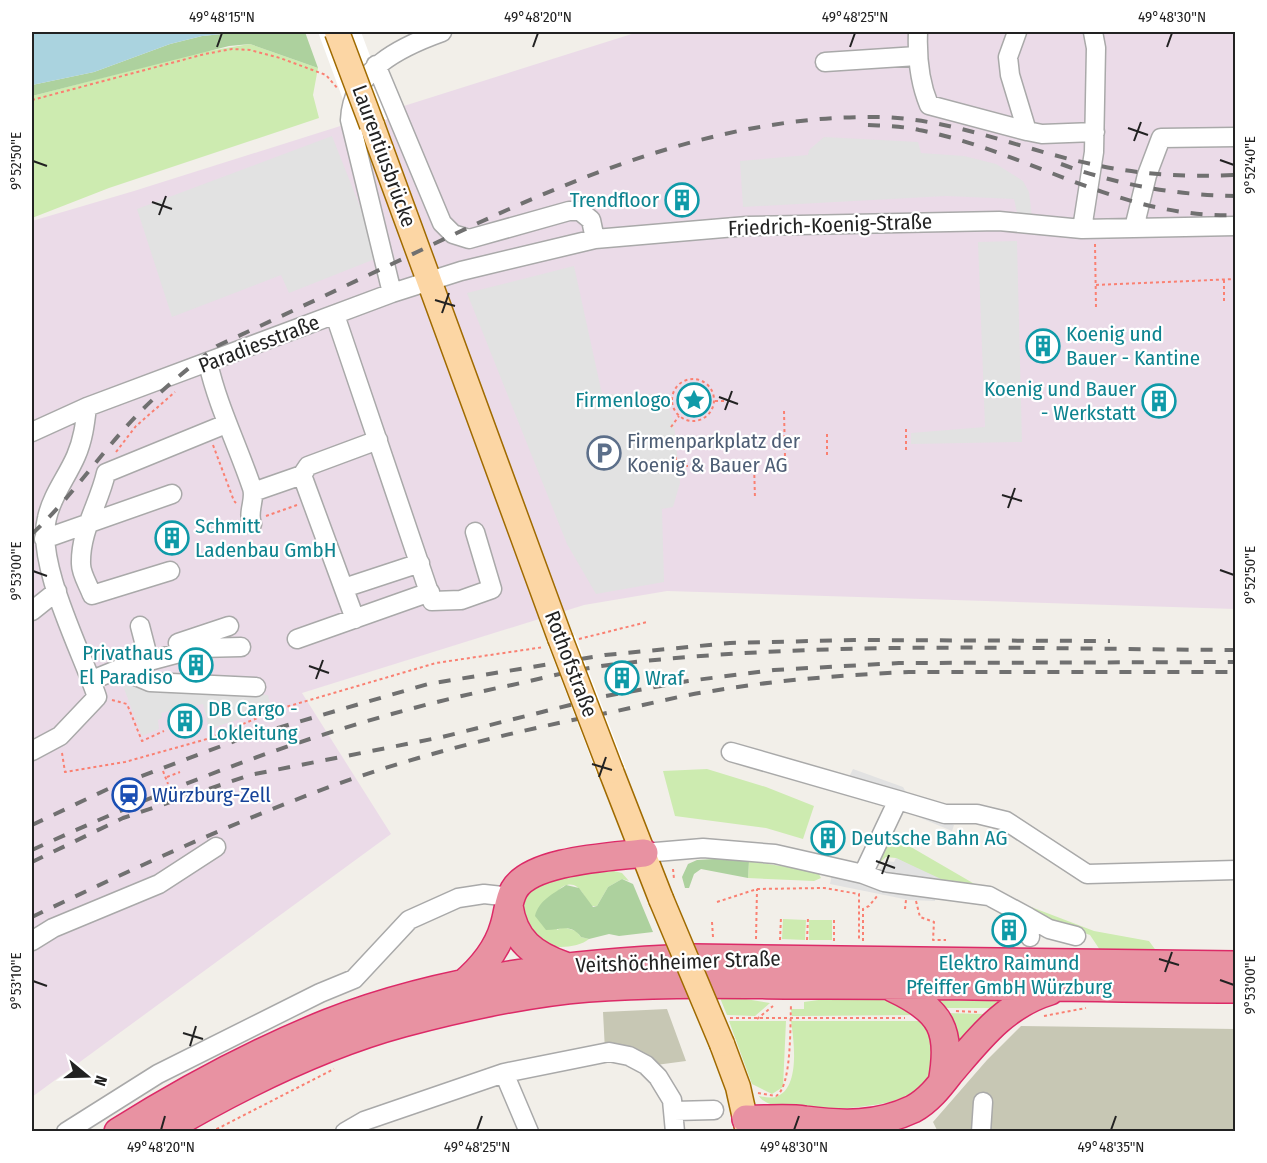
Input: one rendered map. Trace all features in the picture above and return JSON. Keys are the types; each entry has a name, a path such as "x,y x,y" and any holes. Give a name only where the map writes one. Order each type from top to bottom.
{"highway":[{"path":"462,985 492,953 504,926 510,902 521,881 540,870 644,853"},
{"path":"510,902 515,930 529,948 566,967"},
{"name":"Veitshöchheimer Straße","path":"118,1131 191,1089 329,1023 392,1002 525,972 615,961 716,957 1236,965"},
{"path":"887,985 919,1001 936,1017 943,1030 946,1046 942,1083"},
{"name":"Veitshöchheimer Straße","path":"161,1131 203,1107 278,1070 341,1043 402,1023 471,1007 588,988 887,985 1236,989"},
{"path":"747,1125 805,1120 816,1128 866,1122 899,1115 923,1102 996,1020 1024,1001 1059,988"}],"main road":[{"name":"Laurentiusbrücke","path":"338,32 430,281"},
{"name":"Rothofstraße","path":"430,281 561,641 661,899 722,1044 738,1087 747,1125"}],"street":[{"path":"392,293 350,120 351,105 366,75 376,64 414,41 442,32"},
{"path":"918,32 917,56 922,89 928,105 1042,134 1095,132"},
{"path":"1017,32 1008,57 1010,75 1027,130"},
{"path":"1088,229 1095,132 1096,48 1093,32"},
{"path":"825,62 917,56"},
{"path":"376,64 442,223 453,234 469,239 569,211 580,211 591,220 595,238"},
{"path":"1134,228 1147,174 1161,138 1236,137"},
{"name":"Friedrich-Koenig-Straße","path":"430,281 461,271 595,238 747,226 999,221 1088,229 1236,226"},
{"name":"Paradiesstraße","path":"32,432 87,406 430,281"},
{"path":"335,315 432,601 461,600 492,589 475,532"},
{"path":"208,363 226,424 254,492 248,514 252,524"},
{"path":"87,406 84,433 76,456 51,502 44,539 60,599 93,683"},
{"path":"92,595 81,565 88,521 102,489 106,473 226,424"},
{"path":"254,492 302,475 308,466 378,440"},
{"path":"302,475 355,619"},
{"path":"44,539 88,521 172,494"},
{"path":"344,588 420,563"},
{"path":"32,611 60,599 92,595 170,572"},
{"path":"297,639 429,592"},
{"path":"140,626 147,653"},
{"path":"32,751 60,736 93,683 114,660 147,653 229,627"},
{"path":"93,683 119,669 198,648 241,647"},
{"path":"119,669 150,682 256,687"},
{"path":"731,752 945,814 977,814 1006,821 1087,874 1236,870"},
{"path":"863,874 898,800"},
{"path":"32,941 52,928 159,884 216,847"},
{"path":"644,853 734,849 775,854 863,874 884,882 981,894 1049,929 1076,936"},
{"path":"66,1131 158,1074 277,1014 354,979 410,920 458,898 484,894 510,902"},
{"path":"1028,917 1030,937"},
{"path":"345,1131 364,1122 504,1073 609,1052 628,1056 646,1065 658,1077 672,1100 675,1131"},
{"path":"504,1073 529,1131"},
{"path":"981,1131 983,1102"},
{"path":"674,1112 714,1110"}],"path":[{"path":"32,100 231,49 250,50 280,58 326,75 351,105"},
{"path":"1088,229 1096,308"},
{"path":"1095,285 1236,279"},
{"path":"1224,280 1224,303"},
{"path":"694,378 707,383 715,401 709,415 703,419 688,421 680,416 673,407 672,399 676,387 687,379 694,378"},
{"path":"114,454 155,408 172,393 182,389"},
{"path":"664,400 672,399"},
{"path":"715,401 724,401"},
{"path":"784,411 785,456"},
{"path":"671,427 680,416"},
{"path":"906,429 906,452"},
{"path":"827,434 827,455"},
{"path":"676,457 676,466 702,466"},
{"path":"754,463 755,499"},
{"path":"60,736 65,772 125,762 207,739 279,709 436,663 561,641 647,622"},
{"path":"93,683 127,704 142,741 164,731"},
{"path":"164,771 168,784"},
{"path":"167,777 180,772"},
{"path":"673,869 673,874"},
{"path":"863,944 863,909 877,897 884,882"},
{"path":"916,886 917,912 920,916 934,922 933,940 946,940 947,943"},
{"path":"717,902 757,889 824,888 859,894 859,940"},
{"path":"757,889 756,939 764,939"},
{"path":"772,939 780,941 781,917"},
{"path":"807,943 808,918"},
{"path":"834,918 834,944"},
{"path":"712,922 713,943"},
{"path":"754,1092 776,1096 784,1088 788,1070 789,1019 792,1005 771,1006 757,1019"},
{"path":"1041,1016 1096,1006"},
{"path":"726,1018 936,1017 944,1010 989,1012 996,1020"},
{"path":"211,1131 339,1066"}],"shaded area":[{"path":"638,32 1235,32 1235,609 667,591 584,605 302,693 391,834 32,1097 32,221"},
{"path":"332,136 380,257 289,293 281,275 172,317 137,209"},
{"path":"824,137 918,142 921,153 964,156 996,164 1023,181 1029,192 1032,217 1018,217 1014,199 946,196 743,207 740,161 808,155 809,150"},
{"path":"1017,241 1022,442 911,444 911,433 985,427 978,242"},
{"name":"Firmenparkplatz der Koenig & Bauer AG","path":"574,266 602,394 664,394 674,423 680,483 673,507 662,509 664,582 596,594 567,544 467,293"},
{"path":"123,686 268,695 271,709 209,729 203,704 161,713 162,718 158,720 159,729 142,736"},
{"path":"853,769 903,787 915,807 954,825 952,831 904,811 849,777"},
{"path":"896,858 941,879 952,887 879,870 887,861 894,862"},
{"path":"832,874 935,891 935,901 909,900 830,884"},
{"path":"667,1009 686,1061 656,1065 605,1051 603,1012"},
{"path":"1021,1026 1235,1029 1235,1131 938,1132 933,1122 987,1060"}],"green space":[{"path":"243,32 305,32 318,68 250,44 229,46 32,96 32,85 94,72 170,44 202,36"},
{"path":"250,44 318,68 313,95 319,118 109,188 32,218 32,96 202,52"},
{"path":"707,769 766,787 814,806 803,839 766,828 675,816 663,771"},
{"path":"887,839 904,843 978,886 1094,931 1149,941 1157,952 1100,950 1090,935 952,887 896,858 886,857 877,865 875,863"},
{"path":"731,858 749,861 748,878 701,869 694,874 689,888 685,888 682,877 688,864 697,860"},
{"path":"749,861 818,872 821,878 814,881 748,878"},
{"path":"614,871 622,873 629,881 622,879 608,887 597,906 590,906 580,890 569,884 552,895 557,930 563,927 576,931 581,937 589,939 585,942 557,947 547,945 527,930 523,907 529,895 537,887 561,877"},
{"path":"622,879 633,884 653,932 619,936 609,934 589,939 565,928 546,930 535,916 543,902 566,885 579,888 593,907 597,906 608,887"},
{"path":"783,919 806,920 805,940 782,939"},
{"path":"809,920 832,920 832,940 809,940"},
{"path":"733,997 770,1003 755,1016 727,1015 720,998"},
{"path":"840,997 900,1000 926,1015 792,1016 791,1009 804,1009 804,1002"},
{"path":"933,1000 1003,1001 994,1011 992,1008 937,1008"},
{"path":"945,1013 986,1014 954,1058"},
{"path":"729,1021 786,1021 783,1087 772,1094 752,1084"},
{"path":"791,1021 931,1021 935,1036 930,1076 921,1087 912,1093 881,1104 801,1109 767,1103 759,1096 771,1098 778,1096 785,1091 793,1073 794,1051"}],"water":[{"path":"32,32 243,32 202,36 170,44 94,72 32,85"}],"pier":[{"path":"318,32 361,32 393,117 355,132"},
{"path":"575,635 626,769 597,774 546,640"}],"railway":[{"path":"32,534 143,409 217,346 471,226 582,178 640,158 698,141 756,128 816,119 877,117 959,128 1064,158 1128,171 1199,176 1236,175"},
{"path":"868,125 913,129 959,140 1074,182 1152,206 1193,213 1236,215"},
{"path":"1061,164 1125,183 1191,194 1236,196"},
{"path":"32,825 110,788 240,739 428,684 605,655 730,643 854,640 1110,641"},
{"path":"32,850 148,799 327,733 449,699 597,667 687,657 843,649 1236,650"},
{"path":"32,862 123,818 250,775 442,737 606,696 688,681 774,670 899,663 1236,662"},
{"path":"32,917 218,832 366,774 506,735 687,695 785,681 909,672 1236,672"}],"place":[{"name":"Trendfloor","path":"682,200"},
{"name":"Koenig und Bauer - Kantine","path":"1043,346"},
{"name":"Firmenlogo","path":"694,400"},
{"name":"Koenig und Bauer - Werkstatt","path":"1159,401"},
{"name":"Firmenparkplatz der Koenig & Bauer AG","path":"604,453"},
{"name":"Schmitt Ladenbau GmbH","path":"172,538"},
{"name":"Privathaus El Paradiso","path":"196,665"},
{"name":"Wraf","path":"622,678"},
{"name":"DB Cargo - Lokleitung","path":"185,721"},
{"name":"Würzburg-Zell","path":"129,795"},
{"name":"Deutsche Bahn AG","path":"828,838"},
{"name":"Elektro Raimund Pfeiffer GmbH Würzburg","path":"1009,930"}]}
